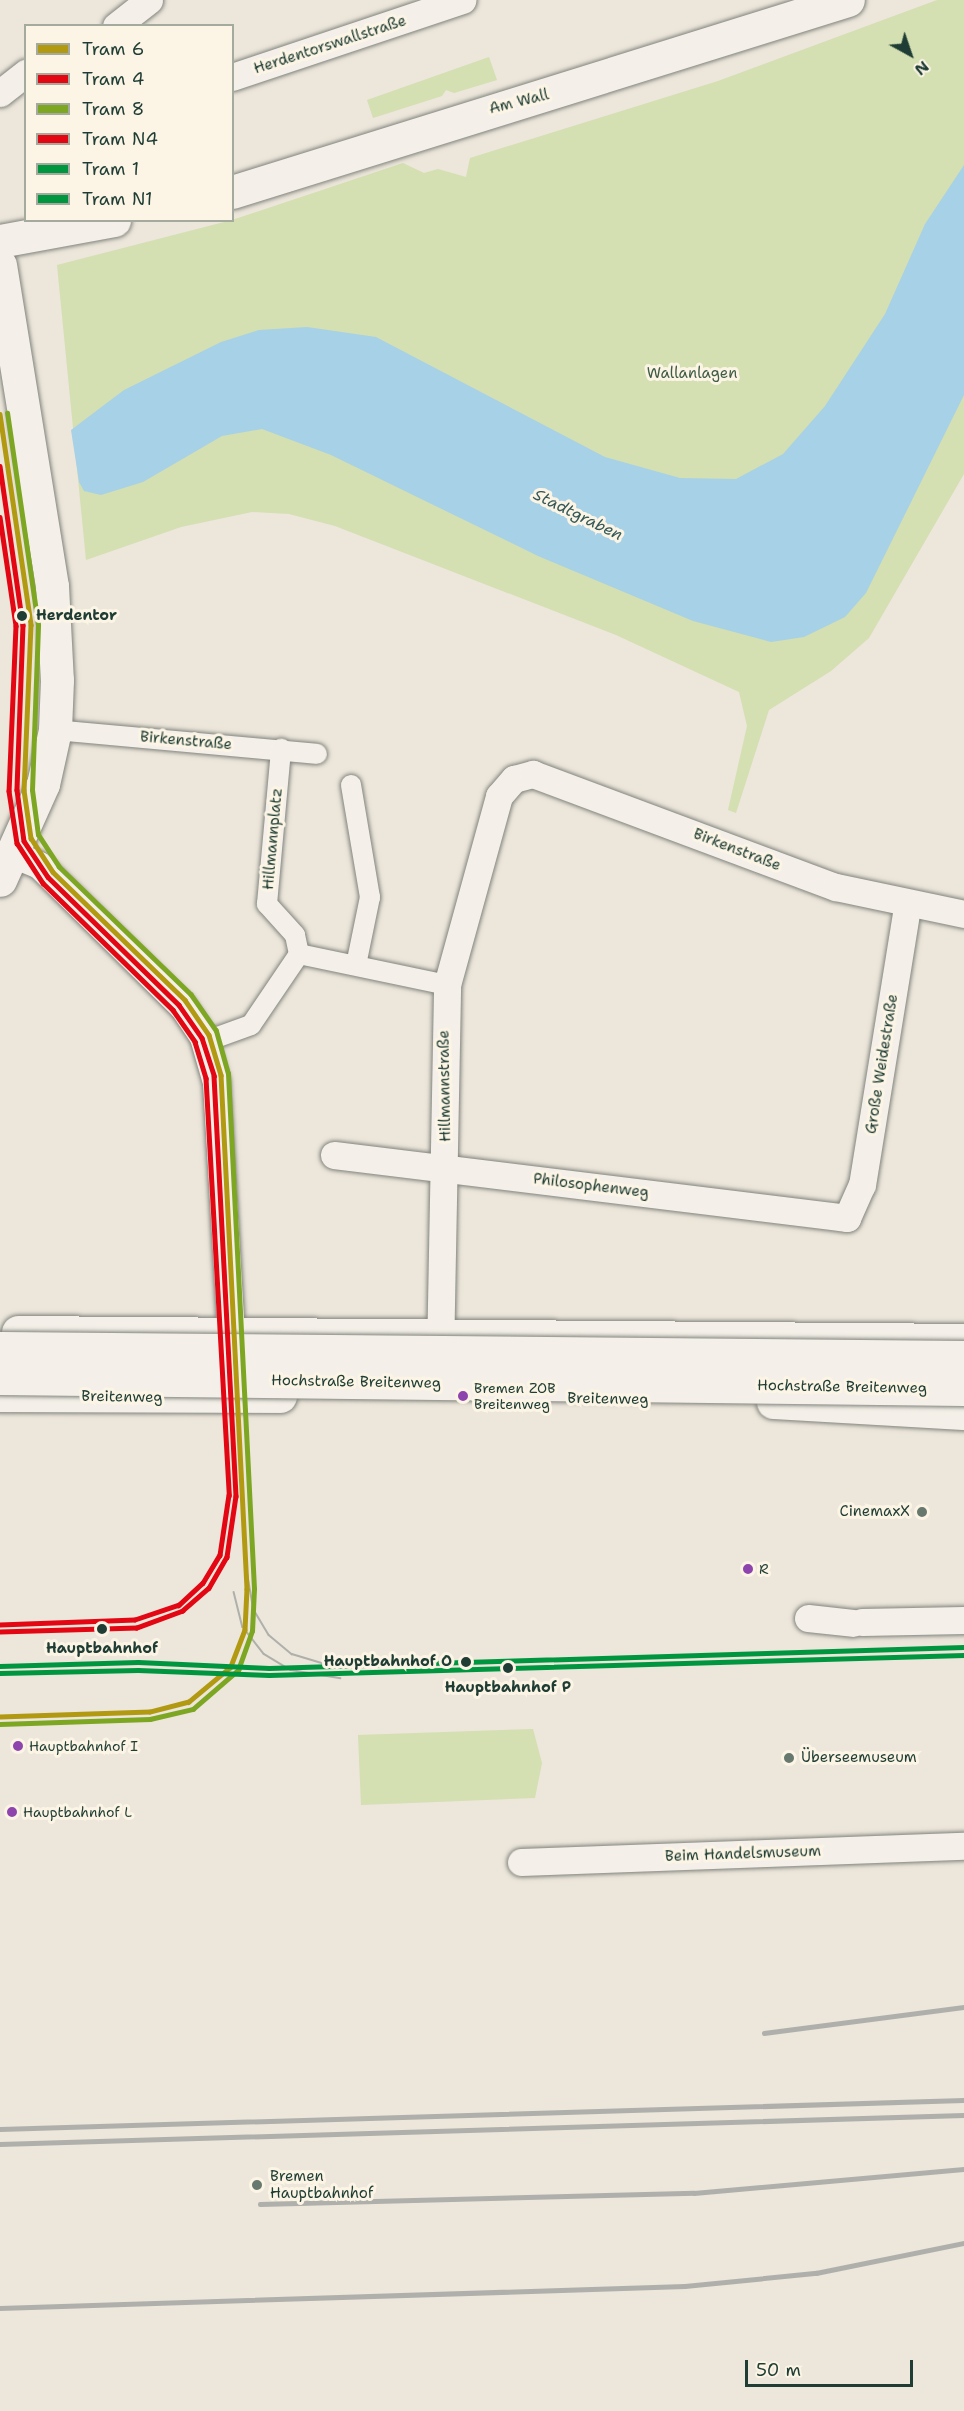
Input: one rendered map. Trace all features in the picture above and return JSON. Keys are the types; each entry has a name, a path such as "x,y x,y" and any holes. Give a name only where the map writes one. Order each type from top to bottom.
{"main road":[{"name":"Am Wall","path":"234,191 761,28 780,7 798,0"},
{"path":"761,28 848,0"},
{"path":"0,242 104,222"},
{"path":"0,265 52,586 55,730 43,784 6,867"},
{"path":"0,1332 231,1332 964,1340"},
{"path":"806,1338 788,1366 787,1383 809,1403"},
{"name":"Hochstraße Breitenweg","path":"0,1348 964,1357"},
{"name":"Hochstraße Breitenweg","path":"0,1378 964,1389"},
{"name":"Breitenweg","path":"0,1395 415,1396 809,1403 964,1413"}],"street":[{"path":"120,24 149,0"},
{"name":"Herdentorswallstraße","path":"234,76 462,0"},
{"path":"0,93 24,75"},
{"name":"Birkenstraße","path":"55,730 317,753"},
{"name":"Hillmannplatz","path":"281,749 267,904 295,935 299,954"},
{"name":"Birkenstraße","path":"514,779 533,774 836,887 907,906 964,914"},
{"name":"Hillmannstraße","path":"415,1396 440,1366 446,1168 447,985 499,796 514,779"},
{"path":"351,785 370,897 356,965"},
{"path":"6,867 39,865 168,992 204,1042 216,1082 231,1332"},
{"name":"Große Weidestraße","path":"846,1218 862,1185 907,906"},
{"path":"204,1042 251,1025 299,954 447,985"},
{"name":"Philosophenweg","path":"334,1155 846,1218"},
{"path":"808,1617 858,1622 964,1620"},
{"name":"Beim Handelsmuseum","path":"521,1862 964,1846"}],"green space":[{"name":"Wallanlagen","path":"937,0 964,0 964,474 869,638 831,671 769,710 736,813 728,810 747,726 739,692 616,635 335,526 289,514 252,512 181,527 86,560 57,265 224,222 234,222 234,219 403,163 424,173 438,169 466,177 470,158 718,81"},
{"path":"489,57 497,80 454,93 446,90 442,96 373,118 367,100"},
{"path":"533,1729 542,1763 535,1798 361,1805 358,1735"}],"water":[{"name":"Stadtgraben","path":"964,165 964,395 866,593 845,617 804,637 771,642 693,621 538,556 331,455 262,429 222,436 143,482 101,495 84,491 79,482 71,430 124,390 221,342 259,330 307,327 376,337 605,457 680,478 736,479 783,454 825,406 885,314 925,224"}],"tram line":[{"name":"8","path":"0,1724 150,1719 193,1709 238,1670 252,1631 254,1589 228,1074 216,1031 191,995 59,867 38,835 32,790 38,625 7,413"},
{"name":"6","path":"0,414 31,625 24,790 31,838 53,872 185,1000 209,1035 221,1075 247,1589 245,1630 231,1667 189,1702 150,1712 0,1717"},
{"name":"4","path":"0,466 23,625 17,790 24,841 48,877 179,1005 202,1038 214,1076 236,1496 227,1557 209,1588 183,1611 137,1628 0,1632"},
{"name":"N4","path":"0,517 16,626 9,791 17,843 43,883 173,1010 195,1042 206,1078 229,1495 220,1555 203,1583 179,1605 135,1620 0,1625"},
{"path":"247,1571 254,1610 269,1635 292,1654 332,1666"},
{"path":"234,1592 243,1627 264,1654 291,1670 340,1678"},
{"name":"1","path":"0,1666 138,1662 269,1668 964,1647"},
{"name":"N1","path":"0,1673 138,1670 269,1675 964,1655"}],"railway":[{"path":"764,2033 964,2007"},
{"path":"0,2129 964,2100"},
{"path":"0,2144 964,2115"},
{"path":"260,2204 694,2193 964,2169"},
{"path":"0,2308 685,2286 816,2273 964,2243"}],"place":[{"name":"Herdentor","path":"22,616"},
{"name":"Bremen ZOB Breitenweg","path":"463,1396"},
{"name":"CinemaxX","path":"922,1512"},
{"name":"R","path":"748,1569"},
{"name":"Hauptbahnhof","path":"102,1629"},
{"name":"Hauptbahnhof O","path":"466,1662"},
{"name":"Hauptbahnhof P","path":"508,1668"},
{"name":"Hauptbahnhof I","path":"18,1746"},
{"name":"Überseemuseum","path":"789,1758"},
{"name":"Hauptbahnhof L","path":"12,1812"},
{"name":"Bremen Hauptbahnhof","path":"257,2185"}]}
